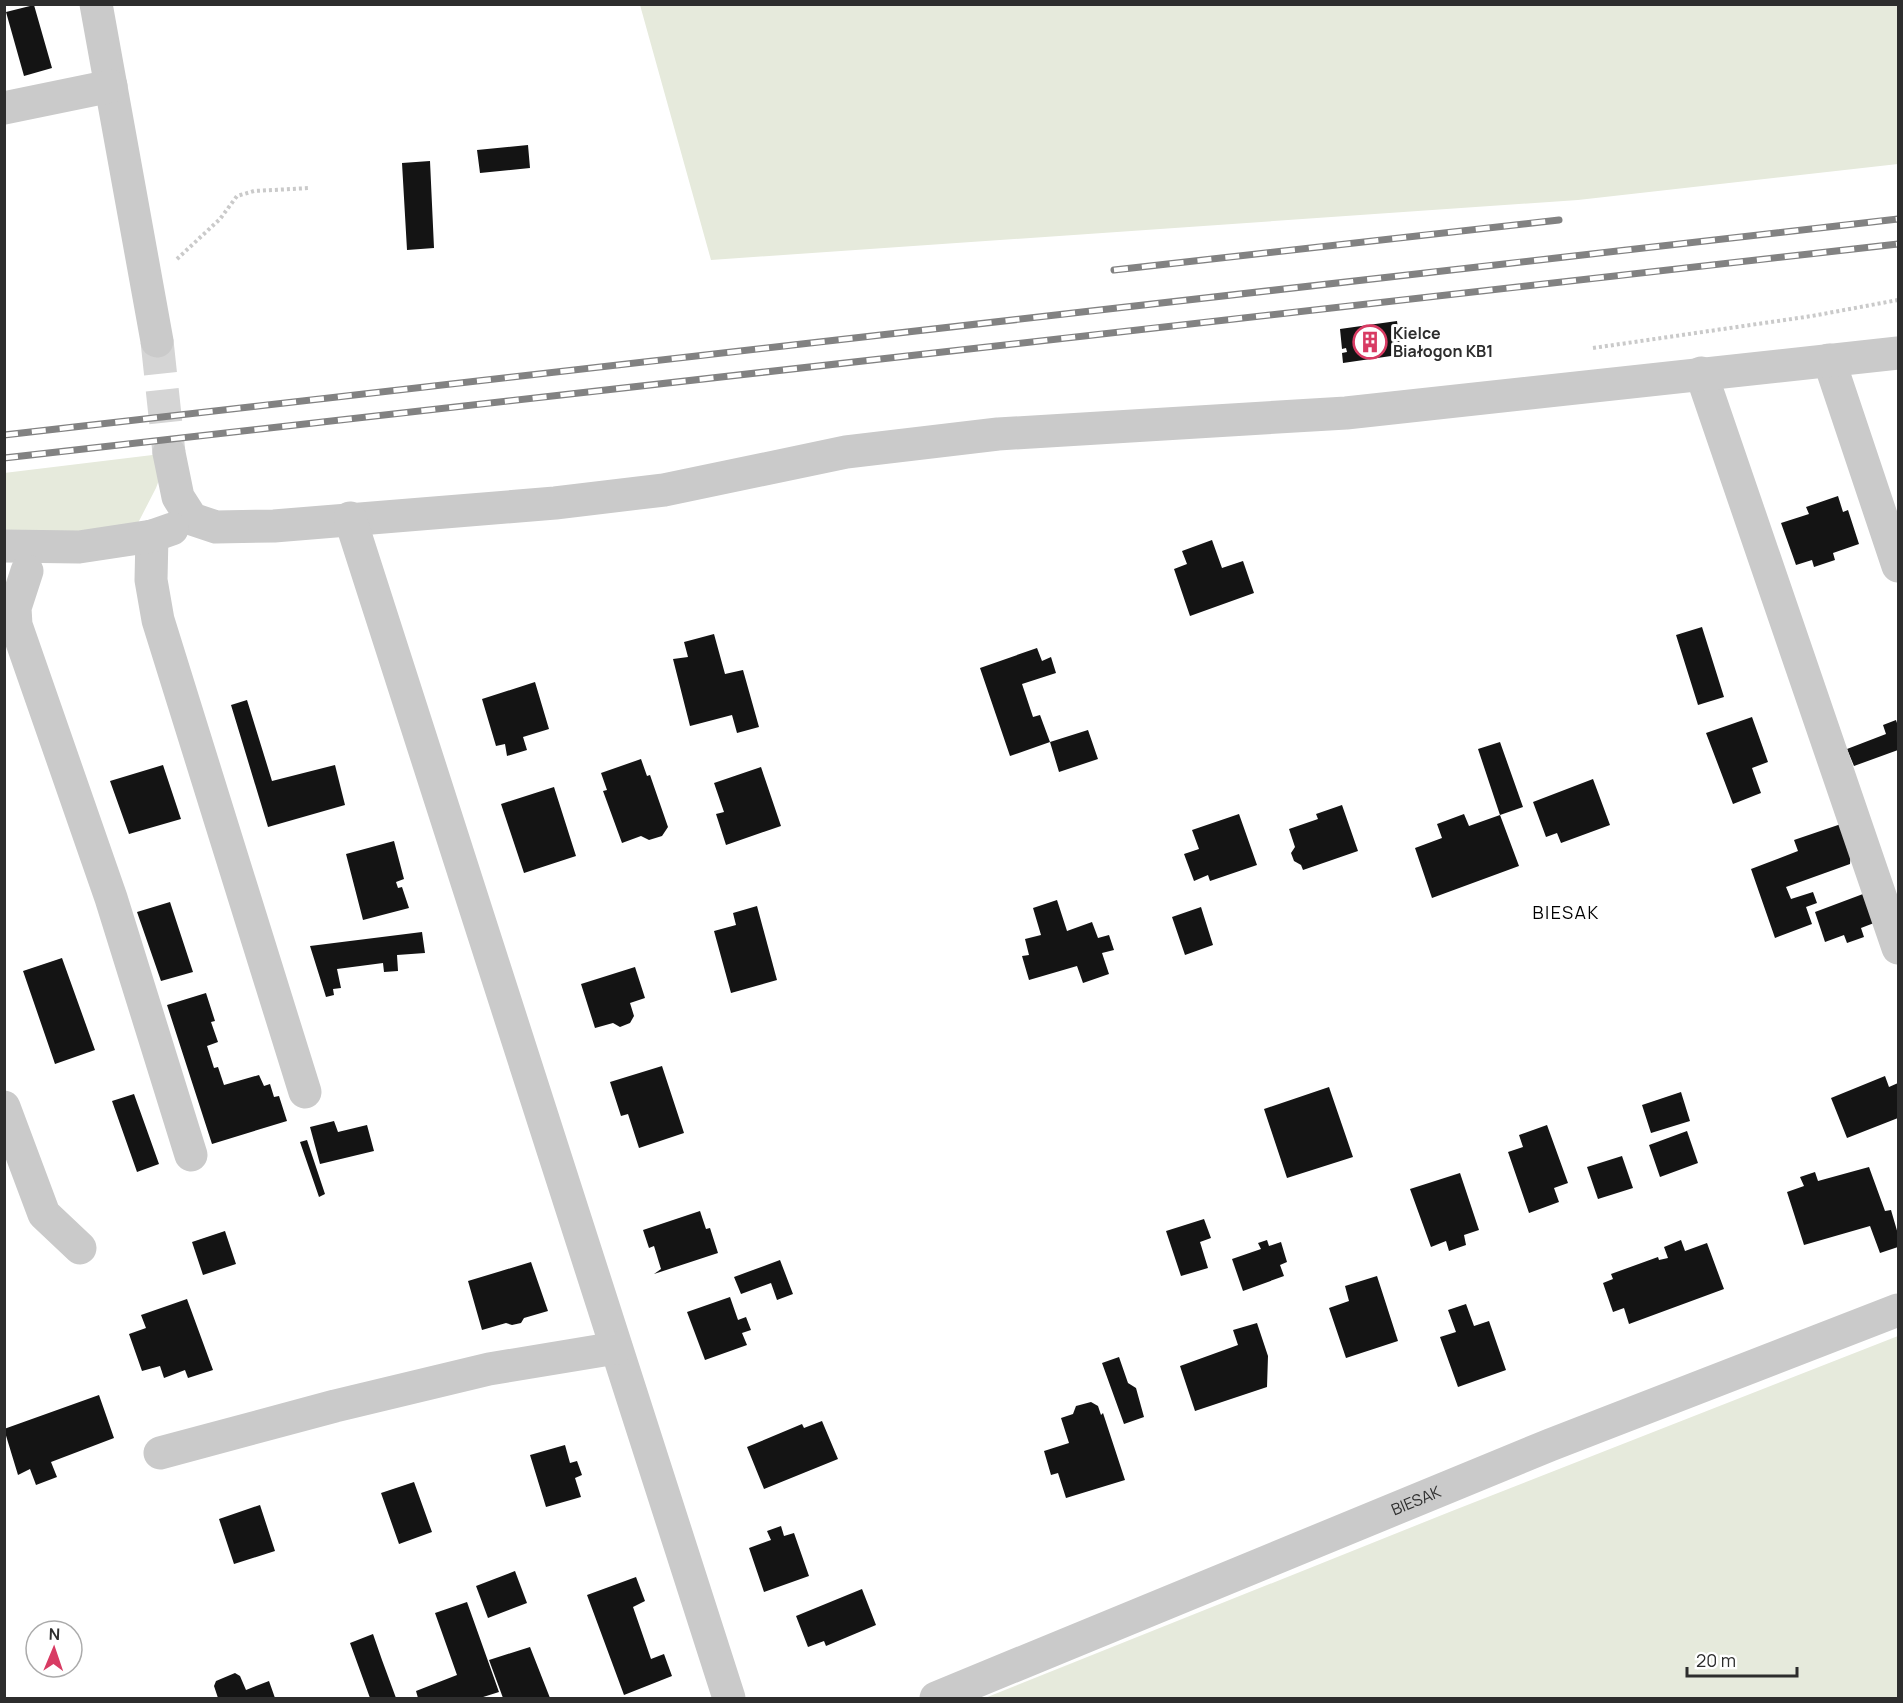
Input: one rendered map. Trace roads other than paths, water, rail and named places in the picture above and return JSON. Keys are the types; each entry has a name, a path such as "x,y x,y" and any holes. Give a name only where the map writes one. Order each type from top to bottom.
{"street":[{"path":"96,4 157,341"},
{"path":"4,108 111,86"},
{"path":"169,453 178,497 192,519 216,527 274,526 555,503 664,489 846,452 998,434 1346,413 1899,353"},
{"path":"1829,360 1899,566"},
{"path":"1701,373 1899,948"},
{"path":"350,518 729,1698"},
{"path":"4,546 79,547 152,536 192,519"},
{"path":"152,536 151,580 158,620 305,1092"},
{"path":"79,547 16,574 16,625 111,898 191,1155"},
{"path":"4,1107 44,1214 80,1248"},
{"name":"BIESAK","path":"936,1698 1550,1445 1899,1310"},
{"path":"160,1453 335,1406 489,1370 616,1348"}],"tunnel":[{"path":"157,341 169,453"}],"railway":[{"path":"4,435 1898,219"},
{"path":"1114,270 1559,220"},
{"path":"4,458 1898,244"}],"place":[{"name":"Kielce Białogon KB1","path":"1370,342"}],"district":[{"name":"BIESAK","path":"1566,912"}]}
